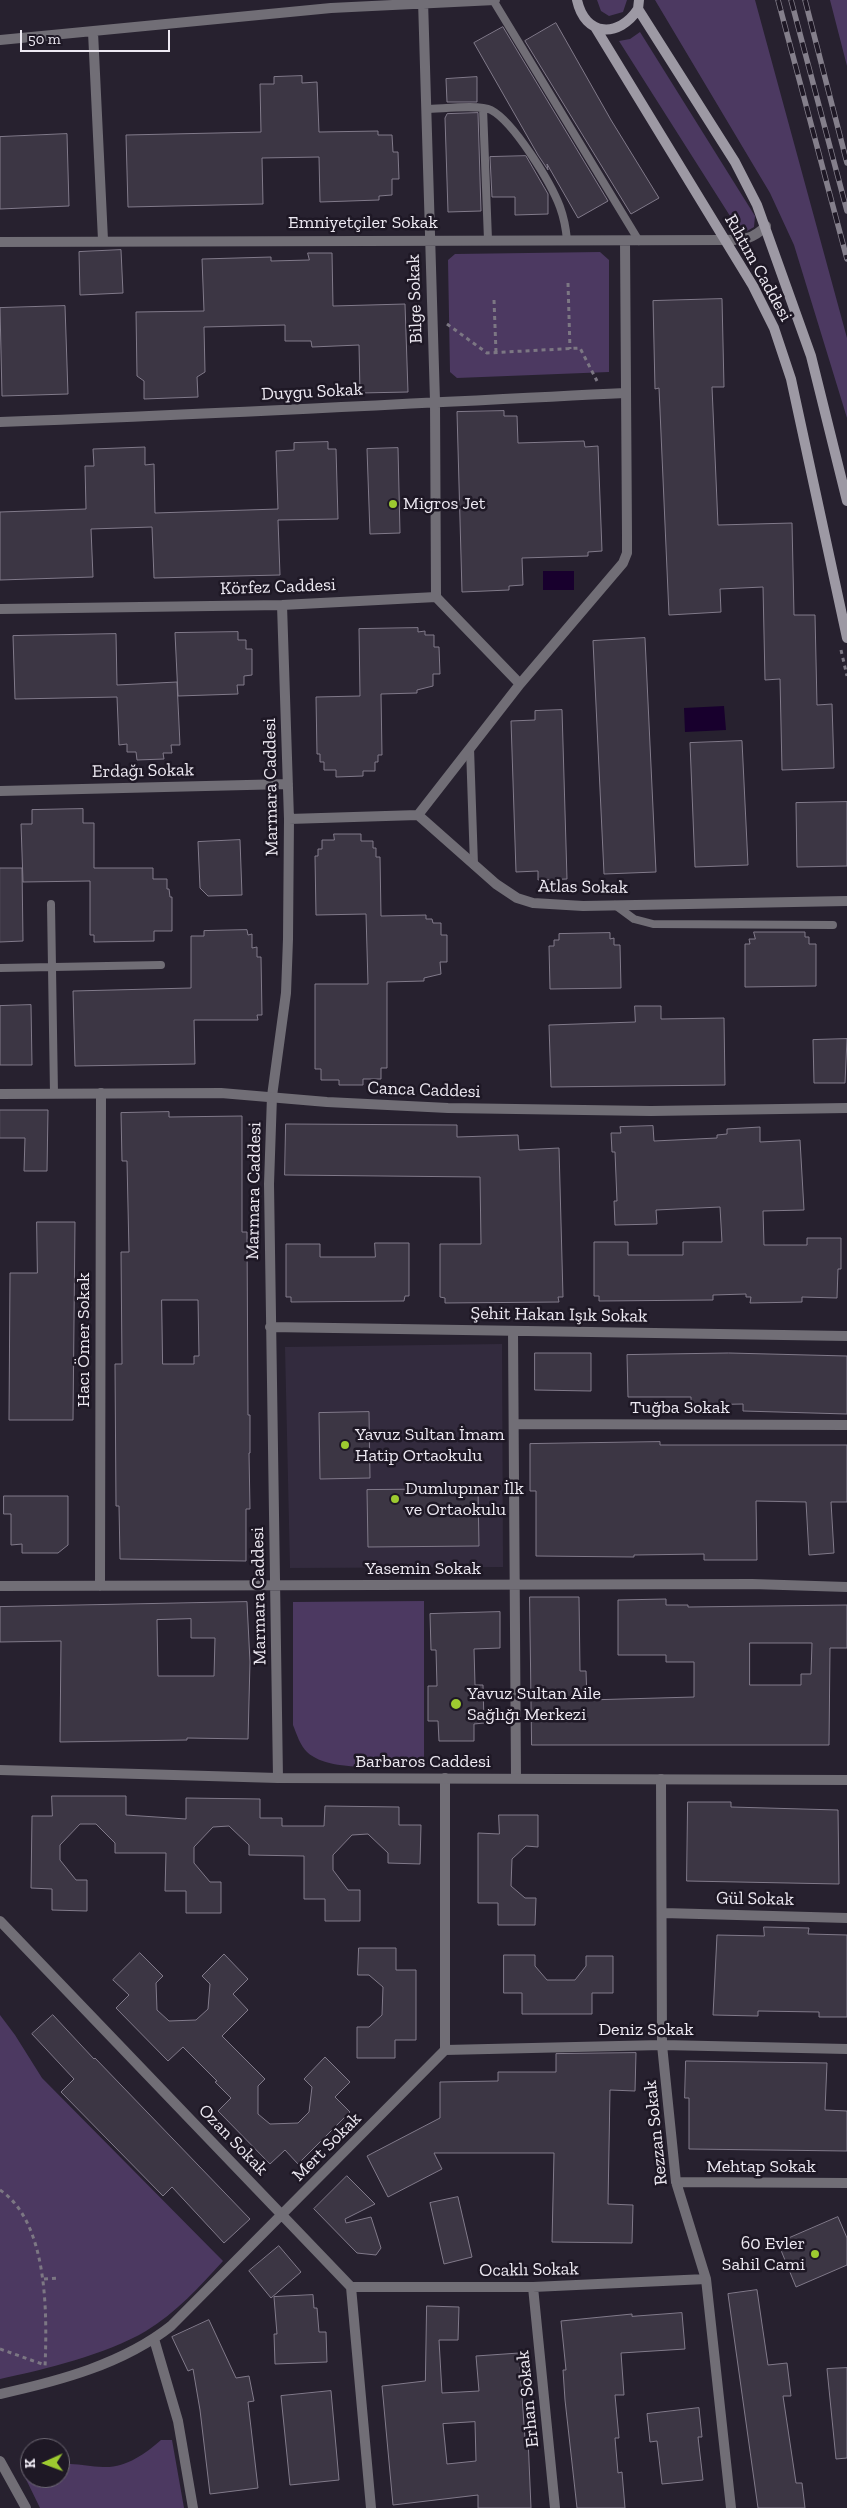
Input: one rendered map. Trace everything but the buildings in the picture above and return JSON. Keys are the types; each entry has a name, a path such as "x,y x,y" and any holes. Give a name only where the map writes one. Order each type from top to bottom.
{"main road":[{"name":"Rıhtım Caddesi","path":"578,0 585,20 595,27 754,286 774,328 791,379 847,638"},
{"name":"Rıhtım Caddesi","path":"595,27 605,29 616,28 632,18 638,4"},
{"name":"Rıhtım Caddesi","path":"638,4 734,162 766,226 810,356 847,501"}],"street":[{"path":"0,40 331,8 423,1 494,0"},
{"name":"Bilge Sokak","path":"423,1 435,401 436,597"},
{"path":"92,32 103,240"},
{"name":"Emniyetçiler Sokak","path":"0,242 429,239 742,240 754,237 766,226"},
{"path":"289,820 418,816 520,684 618,572 627,552 626,241"},
{"name":"Duygu Sokak","path":"0,422 166,417 435,401 625,393"},
{"path":"436,597 520,684"},
{"name":"Körfez Caddesi","path":"0,609 282,605 436,597"},
{"name":"Marmara Caddesi","path":"278,1778 269,1184 272,1096 286,994 289,820 282,605"},
{"name":"Erdağı Sokak","path":"0,791 288,784"},
{"name":"Atlas Sokak","path":"418,816 496,884 517,898 533,903 555,906 847,901"},
{"name":"Hacı Ömer Sokak","path":"100,1586 101,1093"},
{"name":"Canca Caddesi","path":"0,1094 221,1093 327,1102 448,1108 651,1111 847,1108"},
{"name":"Şehit Hakan Işık Sokak","path":"270,1327 847,1336"},
{"path":"513,1331 516,1778"},
{"name":"Tuğba Sokak","path":"514,1424 847,1425"},
{"name":"Yasemin Sokak","path":"0,1586 752,1584 847,1587"},
{"name":"Barbaros Caddesi","path":"0,1770 278,1778 847,1780"},
{"path":"445,1778 445,2050"},
{"name":"Rezzan Sokak","path":"661,1779 662,2045 676,2182 706,2279 731,2508"},
{"name":"Gül Sokak","path":"663,1913 847,1918"},
{"name":"Ozan Sokak","path":"0,1921 351,2288"},
{"name":"Deniz Sokak","path":"445,2050 662,2045 847,2049"},
{"name":"Mert Sokak","path":"0,2394 44,2383 104,2363 154,2339 171,2326 445,2050"},
{"name":"Mehtap Sokak","path":"676,2182 847,2183"},
{"name":"Ocaklı Sokak","path":"351,2288 533,2287 706,2279"},
{"name":"Erhan Sokak","path":"533,2287 555,2508"},
{"path":"351,2288 370,2508"},
{"path":"154,2339 178,2421 193,2508"},
{"path":"0,2461 26,2508"}],"lane":[{"path":"494,0 639,241"},
{"path":"483,108 488,240"},
{"path":"426,110 490,109 506,123 521,140 552,189 565,221 567,240"},
{"path":"470,748 474,865"},
{"path":"51,904 54,1094"},
{"path":"614,905 634,919 653,924 833,924"},
{"path":"0,968 161,965"}],"path":[{"path":"568,284 570,349"},
{"path":"494,300 496,352"},
{"path":"431,314 486,353 580,348 604,394"},
{"path":"841,649 847,676"},
{"path":"0,2190 17,2208 30,2231 39,2253 44,2279 44,2383"},
{"path":"44,2279 59,2278"},
{"path":"0,2349 45,2365"}],"shaded area":[{"path":"597,0 627,0 623,12 609,16 601,11"},
{"path":"655,0 755,0 847,338 847,418 794,245 770,193"},
{"path":"830,0 847,0 847,66"},
{"path":"640,32 755,216 754,227 747,231 737,227 619,41 630,39"},
{"path":"600,252 609,260 609,372 457,378 450,372 448,260 455,254"},
{"path":"543,571 574,571 574,590 543,590"},
{"path":"724,706 726,730 685,732 684,708"},
{"name":"Dumlupınar İlk ve Ortaokulu","path":"502,1344 503,1567 290,1568 285,1347"},
{"path":"424,1601 424,1765 346,1766 317,1759 307,1752 293,1725 293,1602"},
{"path":"0,2015 42,2078 223,2261 177,2308 157,2324 130,2340 56,2366 0,2379"},
{"path":"161,2440 172,2440 184,2508 40,2508 30,2488 70,2488 70,2464 111,2467 127,2463"}],"railway":[{"path":"778,0 847,259"},
{"path":"791,0 847,211"},
{"path":"805,0 847,163"}],"place":[{"name":"Migros Jet","path":"393,504"},
{"name":"Yavuz Sultan İmam Hatip Ortaokulu","path":"345,1445"},
{"name":"Dumlupınar İlk ve Ortaokulu","path":"395,1499"},
{"name":"Yavuz Sultan Aile Sağlığı Merkezi","path":"456,1704"},
{"name":"60 Evler Sahil Cami","path":"815,2254"}]}
